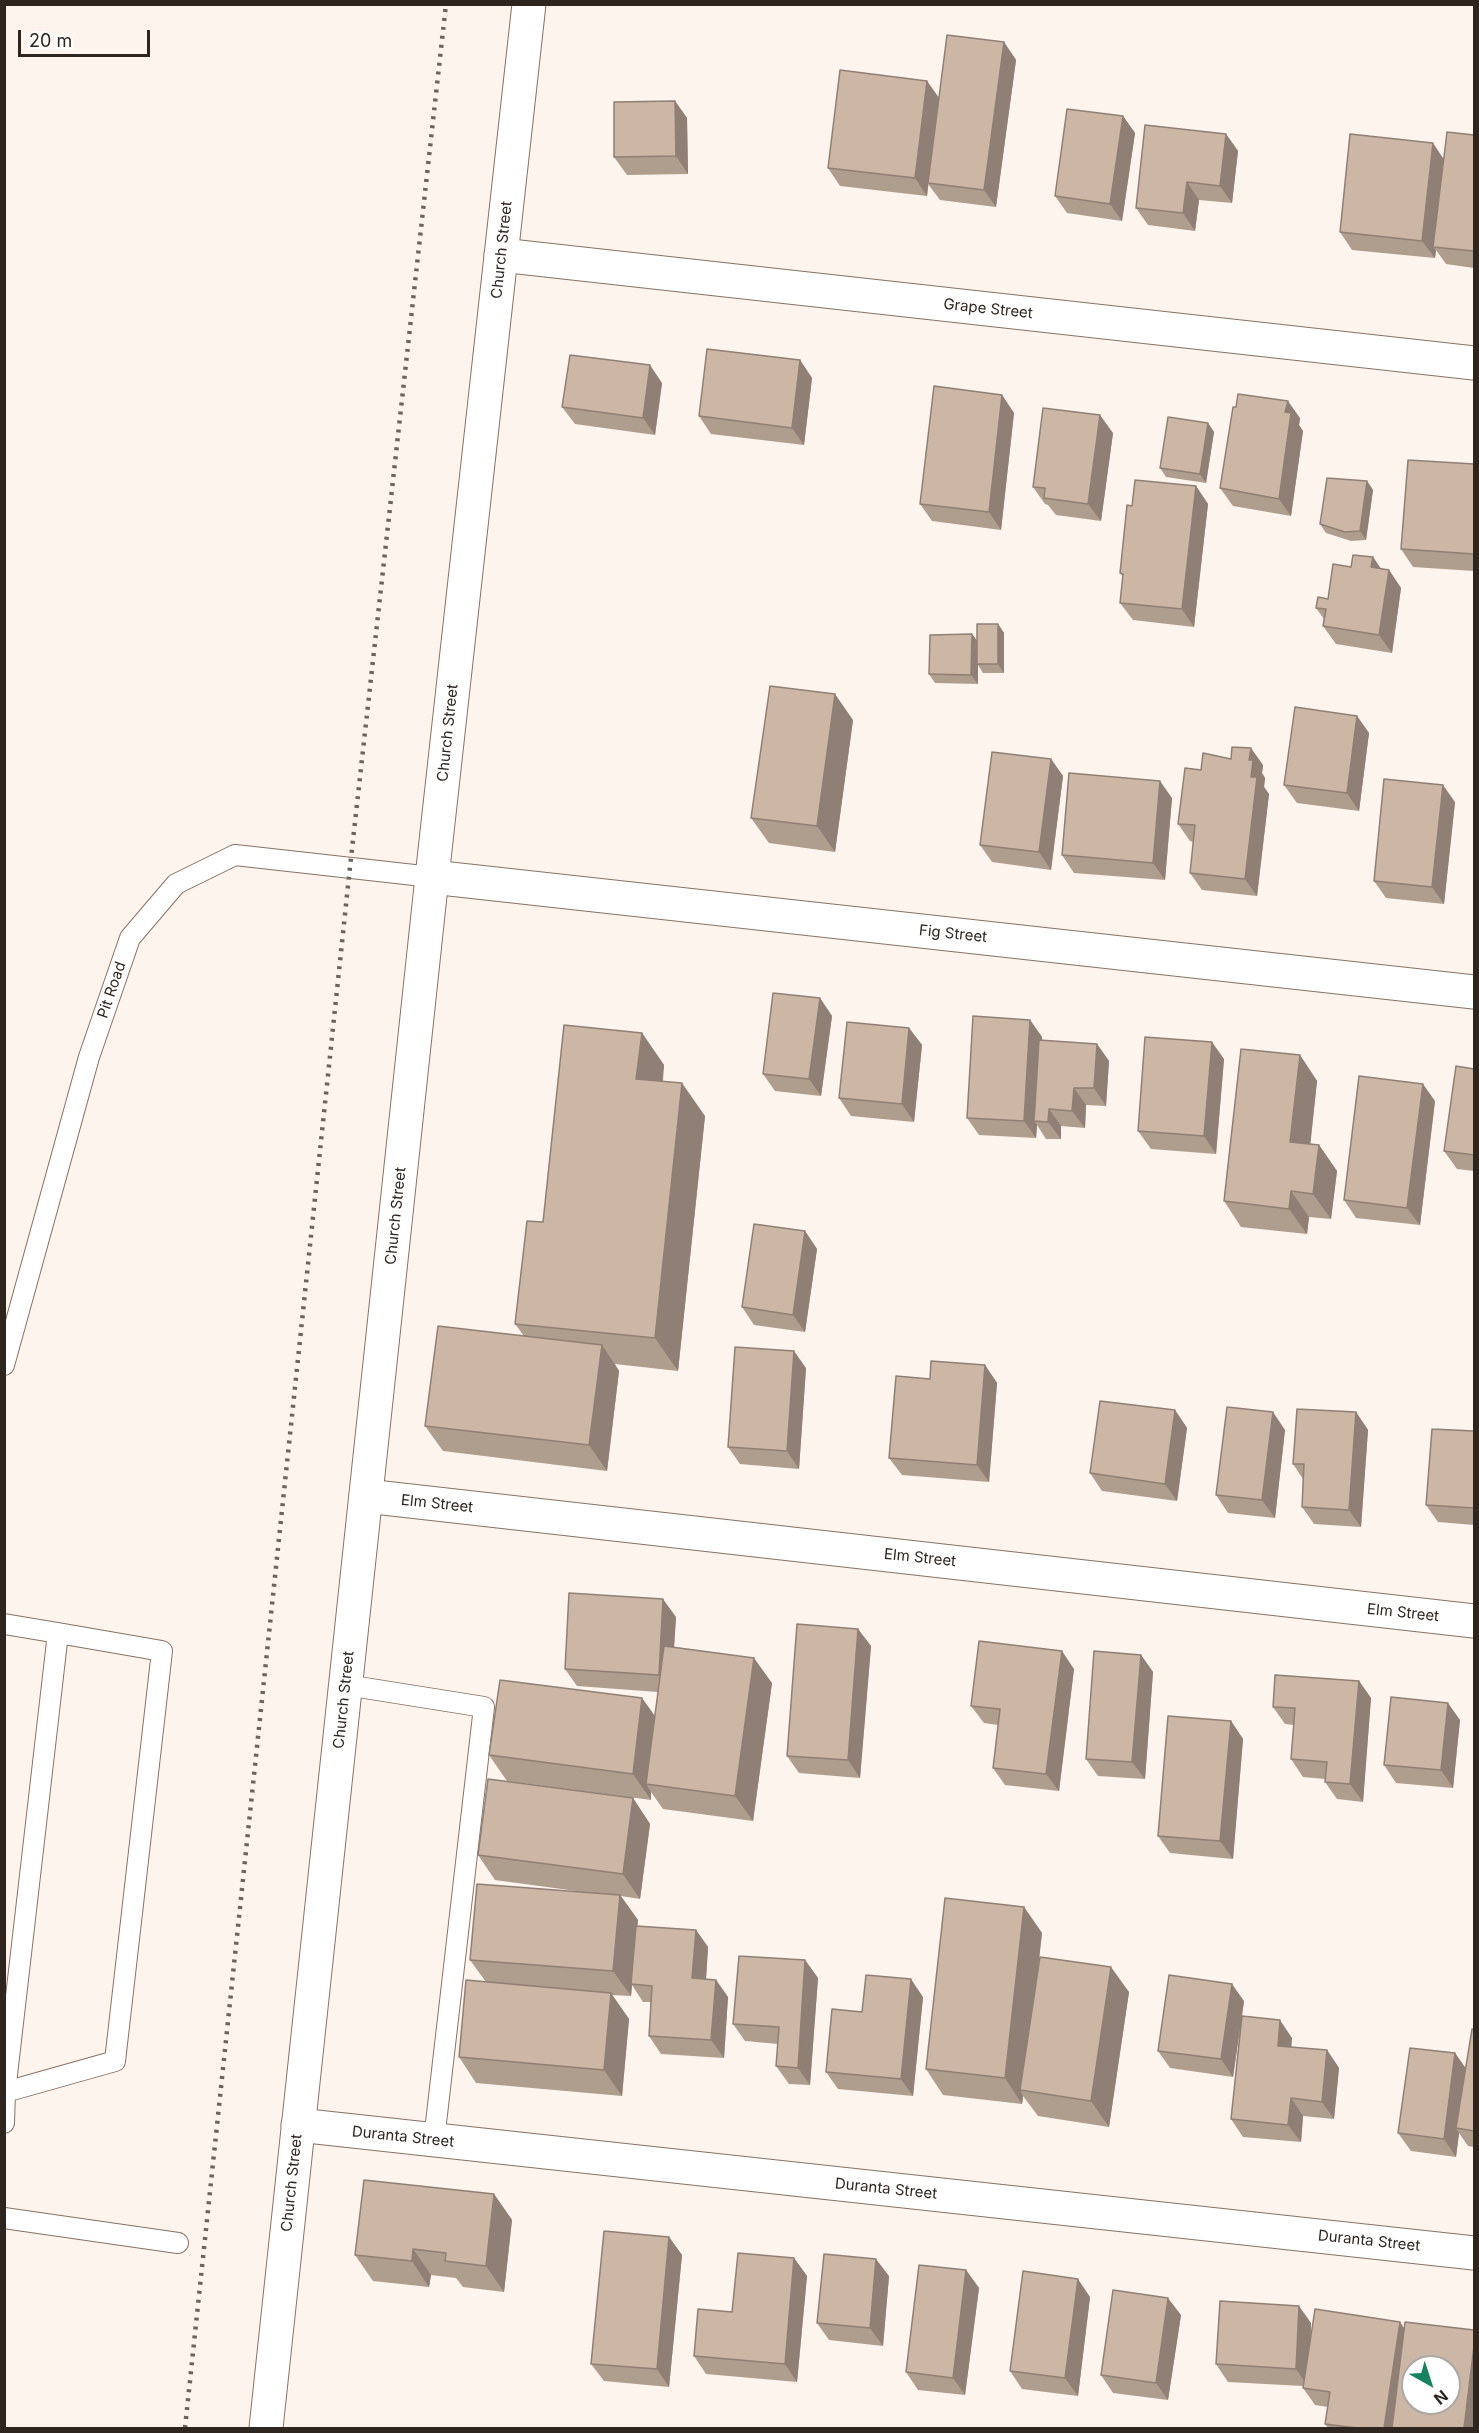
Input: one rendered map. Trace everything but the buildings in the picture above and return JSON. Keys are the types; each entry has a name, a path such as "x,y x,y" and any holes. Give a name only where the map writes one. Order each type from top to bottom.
{"street":[{"name":"Church Street","path":"266,2428 432,877 530,4"},
{"name":"Grape Street","path":"501,255 1474,363"},
{"name":"Fig Street","path":"432,877 1474,992"},
{"name":"Elm Street","path":"366,1496 1474,1621"},
{"name":"Duranta Street","path":"298,2125 1474,2253"}],"lane":[{"name":"Pit Road","path":"4,1365 89,1058 130,938 176,884 236,855 432,877"},
{"path":"4,1624 162,1651 115,2061 5,2092"},
{"path":"4,2123 5,2092 58,1633"},
{"path":"346,1685 484,1707 434,2140"},
{"path":"4,2218 178,2243"}],"railway":[{"path":"185,2428 350,867 446,4"}]}
